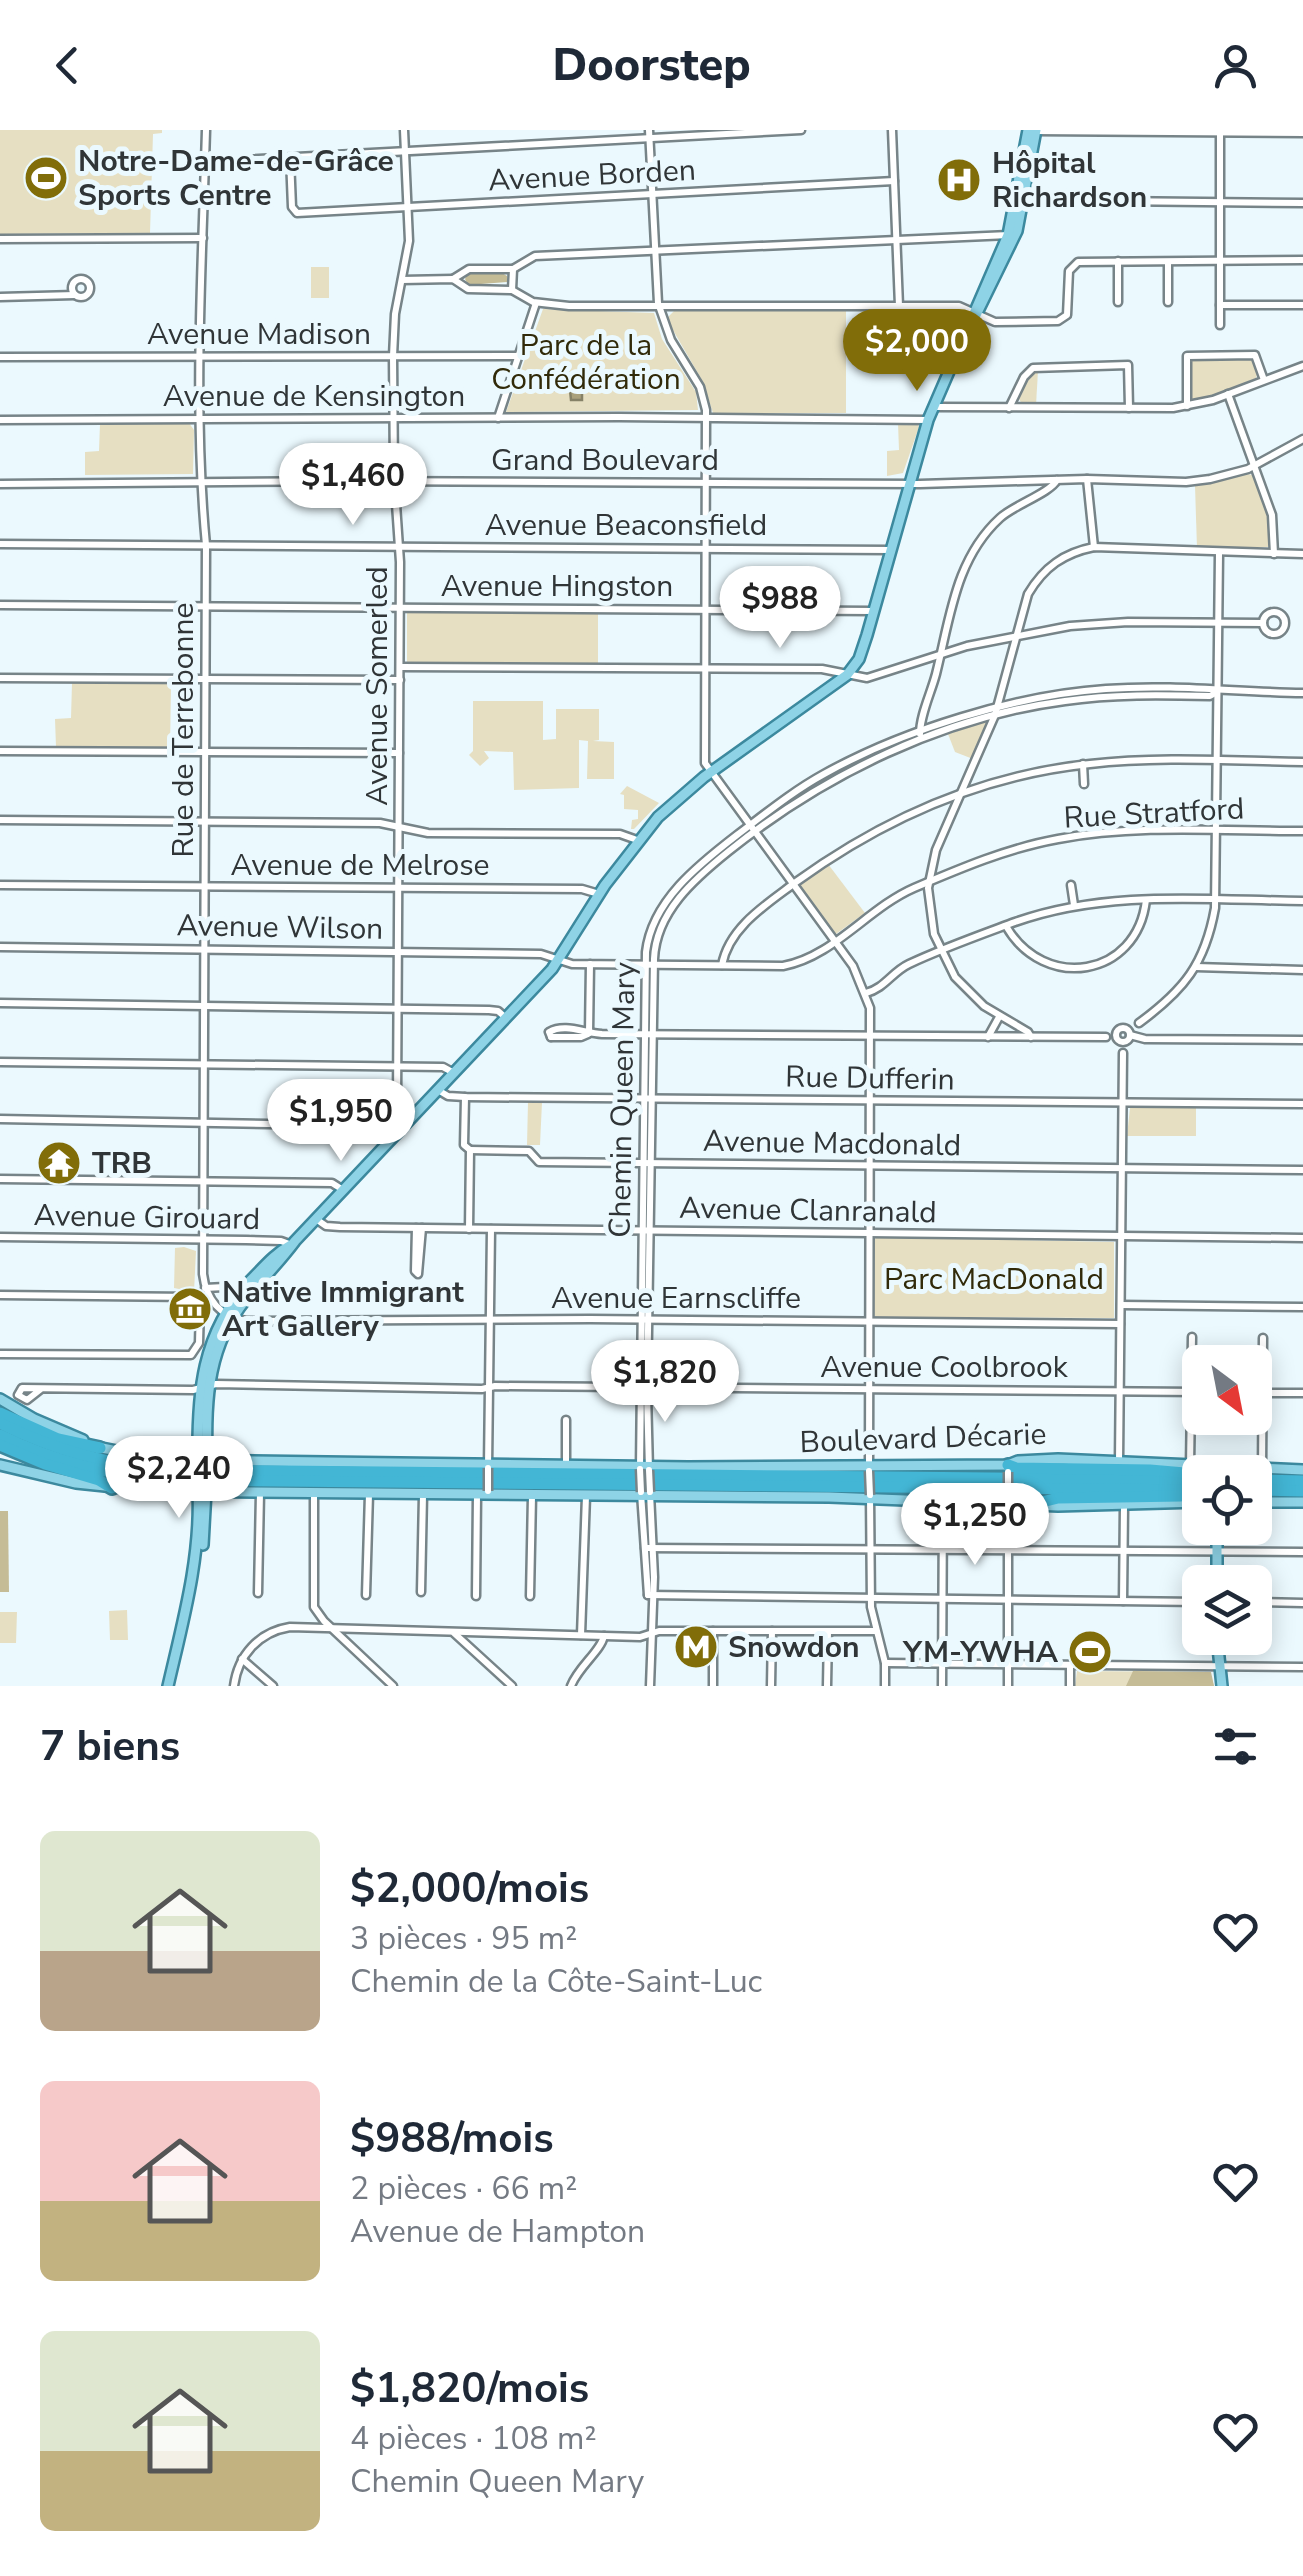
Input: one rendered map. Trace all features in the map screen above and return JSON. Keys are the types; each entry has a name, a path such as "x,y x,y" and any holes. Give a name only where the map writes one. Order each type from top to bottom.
{"highway":[{"path":"0,1414 66,1442 100,1448"},
{"path":"0,1423 77,1454 168,1470 1182,1478"},
{"path":"0,1435 90,1468 172,1480 1182,1491"},
{"path":"0,1445 112,1488"},
{"path":"1008,1469 1182,1473"},
{"path":"1272,1476 1303,1480"},
{"path":"1272,1490 1303,1491"},
{"path":"1034,1504 1058,1498 1154,1498 1182,1494"}],"main road":[{"path":"228,1316 559,960 637,840 667,807 847,675 859,659 933,406 1012,236 1033,130"},
{"path":"168,1686 203,1549 207,1350 246,1286 278,1253 292,1245"},
{"name":"Boulevard Décarie","path":"0,1398 100,1448 202,1463 869,1469 1008,1469 1016,1461 1036,1460 1182,1464"},
{"name":"Boulevard Décarie","path":"0,1465 112,1488 532,1496 870,1496 1124,1506 1182,1503"},
{"name":"Boulevard Décarie","path":"1272,1473 1303,1470"},
{"path":"1272,1502 1303,1502"},
{"path":"1217,1545 1217,1565"},
{"path":"1219,1655 1222,1686"}],"street":[{"name":"Rue de Terrebonne","path":"205,1288 206,546 200,482 200,356 206,130"},
{"name":"Avenue Somerled","path":"404,130 410,241 393,326 394,482 400,547 397,1105 410,1120"},
{"path":"205,162 649,134 800,130"},
{"path":"892,130 899,306"},
{"path":"1033,130 1303,133"},
{"path":"1220,132 1220,325"},
{"path":"649,134 659,306 673,344 701,391 706,418 704,762 834,940 866,993 871,1036 871,1598 885,1663 885,1686"},
{"name":"Avenue Borden","path":"290,158 297,214 894,181"},
{"path":"1020,200 1303,203"},
{"path":"402,280 453,279 469,269 513,269 535,256 1012,236"},
{"path":"0,239 203,238"},
{"path":"453,279 468,288 512,290 536,302 577,307 958,306 995,322 1061,320 1068,310 1068,274 1072,266 1081,262 1303,260"},
{"path":"1118,262 1118,302"},
{"path":"1168,262 1168,302"},
{"path":"512,290 513,269"},
{"path":"0,297 75,294"},
{"path":"498,418 536,302"},
{"path":"1220,305 1303,305"},
{"path":"1187,406 1187,356 1255,355 1264,380"},
{"name":"Avenue Madison","path":"0,357 518,356"},
{"path":"1009,408 1032,368 1128,365 1129,408"},
{"path":"933,406 1187,406 1303,366"},
{"path":"1228,394 1272,515 1274,554"},
{"name":"Avenue de Kensington","path":"0,420 928,420"},
{"name":"Grand Boulevard","path":"0,484 909,483 1087,478 1194,482 1254,466 1303,439"},
{"path":"1087,478 1094,547"},
{"path":"921,737 953,600 968,559 1000,518 1026,499 1053,487 1057,480"},
{"path":"1020,481 1026,499"},
{"name":"Avenue Beaconsfield","path":"0,544 891,550"},
{"path":"1031,1037 966,990 941,951 931,919 930,882 936,850 996,711 1028,594 1042,573 1061,558 1094,547 1303,554"},
{"path":"1124,1035 1175,996 1196,967 1210,934 1215,900 1219,554"},
{"name":"Avenue Hingston","path":"0,605 874,611"},
{"path":"400,667 822,669 867,678 1017,635 1100,623 1263,623"},
{"path":"0,678 400,680"},
{"name":"Chemin Queen Mary","path":"650,1686 651,1595 644,1468 649,935 664,904 705,862 822,775 996,711 1101,693 1210,688 1218,692 1303,693"},
{"path":"0,751 399,753"},
{"path":"722,966 740,929 793,884 860,838 962,793 1011,778 1083,764 1303,762"},
{"path":"1083,764 1084,784"},
{"path":"936,804 952,816"},
{"path":"0,820 380,823 428,833 626,835 637,840"},
{"name":"Rue Stratford","path":"559,960 590,964 793,964 811,957 890,900 994,856 1060,838 1125,831 1303,832"},
{"name":"Avenue de Melrose","path":"0,885 587,889 599,894"},
{"path":"1071,885 1074,906"},
{"path":"1006,926 1020,947 1040,962 1086,968 1110,959 1126,946 1142,922 1146,900"},
{"path":"866,993 881,988 904,967 941,951 1074,906 1146,900 1303,901"},
{"name":"Avenue Wilson","path":"0,947 541,954 559,960"},
{"path":"589,1033 590,964"},
{"path":"1196,967 1303,970"},
{"path":"0,1003 489,1010 506,1018"},
{"path":"988,1037 999,1017"},
{"path":"589,1033 579,1038 552,1037 548,1033 555,1028 649,1034 1106,1038 1124,1035 1142,1039 1303,1040"},
{"path":"1119,1461 1124,1035"},
{"path":"0,1062 445,1067 454,1074"},
{"name":"Rue Dufferin","path":"438,1090 448,1096 465,1097 1303,1104"},
{"path":"465,1097 464,1146 470,1150 469,1229"},
{"path":"0,1120 382,1126 394,1137"},
{"name":"Avenue Macdonald","path":"470,1150 528,1151 535,1161 542,1162 1303,1170"},
{"path":"0,1179 332,1183 343,1190"},
{"path":"469,1211 487,1229 490,1320 488,1466 476,1596"},
{"name":"Avenue Clanranald","path":"316,1219 332,1227 1303,1238"},
{"path":"419,1228 421,1270 417,1274 419,1228"},
{"name":"Avenue Girouard","path":"0,1237 280,1241 292,1245"},
{"path":"205,1288 246,1286"},
{"path":"205,1288 228,1316"},
{"path":"0,1295 198,1300 200,1337 195,1353 0,1354"},
{"path":"1120,1306 1303,1307"},
{"name":"Avenue Earnscliffe","path":"228,1316 246,1321 1120,1324"},
{"path":"1192,1337 1193,1345"},
{"path":"1262,1345 1263,1338"},
{"name":"Avenue Coolbrook","path":"41,1389 1182,1392"},
{"path":"1272,1393 1303,1393"},
{"path":"566,1420 566,1466"},
{"path":"1008,1469 1008,1686"},
{"path":"258,1593 260,1492"},
{"path":"314,1493 312,1600 318,1615 393,1686"},
{"path":"366,1595 368,1494"},
{"path":"421,1592 423,1494"},
{"path":"530,1596 532,1496"},
{"path":"581,1635 586,1496"},
{"path":"942,1686 943,1500"},
{"path":"1122,1601 1124,1506"},
{"path":"649,1548 1303,1552"},
{"path":"651,1595 1182,1602"},
{"path":"1272,1602 1303,1603"},
{"path":"234,1686 242,1658 257,1641 274,1630 290,1627 640,1638 650,1634 714,1632 876,1631"},
{"path":"452,1632 512,1686"},
{"path":"713,1686 714,1632"},
{"path":"772,1632 772,1686"},
{"path":"827,1686 828,1632"},
{"path":"570,1686 604,1636"},
{"path":"242,1658 273,1686"},
{"path":"885,1663 1303,1667"},
{"path":"1070,1665 1070,1686"}],"green space":[{"path":"0,130 162,130 153,134 150,233 0,234"},
{"path":"311,267 329,267 329,298 311,298"},
{"name":"Parc de la Confédération","path":"543,309 654,313 662,339 696,392 698,410 506,412"},
{"name":"Parc de la Confédération","path":"674,311 846,311 846,413 713,413 703,382 670,325 668,317"},
{"path":"1255,355 1256,378 1187,406 1187,356"},
{"path":"1038,371 1036,405 1022,404 1019,399 1029,378"},
{"path":"917,422 919,427 903,473 887,476 887,451 899,450 898,423"},
{"path":"189,423 194,430 193,474 85,475 85,452 99,451 100,424"},
{"path":"1253,475 1269,520 1268,547 1197,548 1195,486"},
{"path":"407,612 598,613 598,663 407,662"},
{"path":"72,683 171,684 170,748 56,747 55,719 71,718"},
{"path":"473,701 543,701 543,740 556,739 556,709 599,709 599,740 593,741 614,742 614,779 587,779 588,741 579,740 579,788 514,790 513,752 484,751 489,758 480,766 469,755 473,751"},
{"path":"988,723 973,759 955,752 948,734"},
{"path":"627,786 659,803 634,829 632,820 638,819 638,810 624,809 624,795 620,794"},
{"path":"828,864 865,913 836,934 800,885"},
{"path":"528,1102 542,1102 540,1145 527,1145"},
{"path":"1130,1108 1196,1108 1196,1136 1127,1136"},
{"name":"Parc MacDonald","path":"878,1237 1114,1242 1114,1318 876,1317 872,1313 873,1240"},
{"path":"175,1248 196,1251 194,1292 174,1288"},
{"path":"127,1610 128,1640 110,1640 109,1611"},
{"path":"0,1612 17,1612 16,1643 0,1643"},
{"path":"1077,1671 1210,1672 1214,1686 1075,1686"}],"shaded area":[{"path":"468,273 502,273 507,282 468,285"},
{"path":"545,379 582,379 582,400 571,400 570,390 545,390"},
{"path":"0,1511 8,1511 9,1592 0,1592"},
{"path":"1133,1671 1211,1672 1214,1686 1126,1686"}],"place":[{"name":"Notre-Dame-de-Grâce Sports Centre","path":"46,178"},
{"name":"Hôpital Richardson","path":"959,180"},
{"name":"TRB","path":"59,1163"},
{"name":"Native Immigrant Art Gallery","path":"190,1309"},
{"name":"Snowdon","path":"696,1647"},
{"name":"YM-YWHA","path":"1090,1652"}]}
